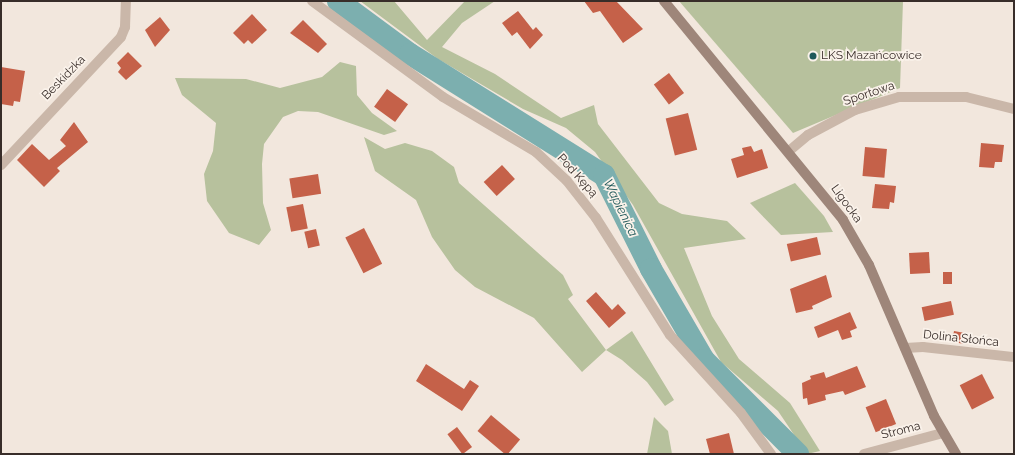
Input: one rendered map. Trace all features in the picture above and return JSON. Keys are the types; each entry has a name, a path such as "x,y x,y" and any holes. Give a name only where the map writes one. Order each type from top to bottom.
{"street":[{"name":"Beskidzka","path":"1,165 121,37 125,27 126,1"},
{"name":"Pod Kępą","path":"312,1 443,97 536,152 567,181 596,218 670,335 741,413 771,454"},
{"name":"Ligocka","path":"664,1 789,151 857,243 906,348 943,433 956,454"},
{"name":"Sportowa","path":"789,151 808,135 855,110 899,96 966,97 1014,110"},
{"name":"Dolina Słońca","path":"906,348 923,347 1014,357"},
{"name":"Stroma","path":"864,454 943,433"}],"green space":[{"path":"360,1 394,1 427,40 465,1 495,1 462,23 442,47 495,74 561,118 594,105 598,124 659,203 682,214 727,221 746,239 684,248 712,316 739,359 790,403 820,451 807,454 778,411 721,362 633,205 595,152 566,128 523,109 438,59"},
{"name":"LKS Mazańcowice","path":"679,1 903,1 900,88 793,133"},
{"path":"340,62 356,66 357,95 372,113 397,131 384,135 318,112 298,111 283,117 264,144 262,164 263,203 271,230 259,245 229,233 207,201 204,174 213,151 216,123 182,95 175,78 246,79 280,88 322,77"},
{"path":"364,137 385,149 405,143 432,151 454,167 459,183 563,275 573,295 568,299 606,350 582,372 534,318 475,287 455,270 432,237 416,200 375,171"},
{"path":"795,183 824,216 833,232 781,235 750,203"},
{"path":"632,331 674,400 665,406 647,382 622,360 606,350"},
{"path":"654,417 668,431 672,454 647,454"}],"building":[{"path":"584,1 616,1 643,29 623,43 600,11 593,13"},
{"path":"518,11 533,30 536,27 543,35 530,49 517,32 512,36 502,23"},
{"path":"252,14 267,30 252,44 248,40 244,44 233,33"},
{"path":"160,17 170,30 155,47 145,30"},
{"path":"303,20 327,44 318,53 290,33"},
{"path":"128,52 142,66 126,80 118,72 121,68 117,63"},
{"path":"1,67 25,71 20,102 14,101 13,106 1,104"},
{"path":"669,73 684,93 669,104 654,84"},
{"path":"387,89 408,104 395,122 374,107"},
{"path":"688,113 697,150 675,155 666,119"},
{"path":"74,122 88,142 57,168 60,171 44,187 17,160 32,144 49,160 66,146 60,140"},
{"path":"981,143 1004,145 1002,162 995,162 994,168 979,167"},
{"path":"751,146 754,152 762,149 768,168 737,178 731,159 744,155 742,148"},
{"path":"865,147 887,149 884,178 862,176"},
{"path":"502,165 515,179 497,196 484,182"},
{"path":"318,174 321,194 292,198 289,179"},
{"path":"875,184 896,186 894,203 890,202 889,209 872,208"},
{"path":"303,204 308,229 291,232 286,207"},
{"path":"364,228 382,264 363,273 345,238"},
{"path":"316,229 320,246 308,248 304,232"},
{"path":"817,237 821,255 791,262 787,244"},
{"path":"929,252 930,273 910,274 909,253"},
{"path":"943,272 952,272 952,284 943,284"},
{"path":"826,275 832,297 812,306 813,309 796,313 790,289"},
{"path":"596,292 612,310 618,304 626,313 609,328 586,301"},
{"path":"951,301 954,315 925,321 922,307"},
{"path":"850,312 857,328 850,331 852,337 842,340 838,330 818,338 814,327"},
{"path":"954,331 965,333 963,344 952,342"},
{"path":"426,364 464,389 470,380 479,386 462,411 416,381"},
{"path":"857,366 866,387 845,395 843,391 825,395 826,400 808,405 807,398 803,399 802,383 811,379 810,376 824,372 826,378"},
{"path":"982,374 994,398 972,409 960,385"},
{"path":"886,399 896,424 876,432 866,407"},
{"path":"491,415 520,439 508,454 505,454 478,431"},
{"path":"457,427 472,447 462,454 447,434"},
{"path":"729,433 734,454 710,454 706,439"}],"waterway":[{"name":"Wapienica","path":"338,1 410,54 604,175 651,269 704,360 798,454"}],"place":[{"name":"LKS Mazańcowice","path":"813,56"}]}
